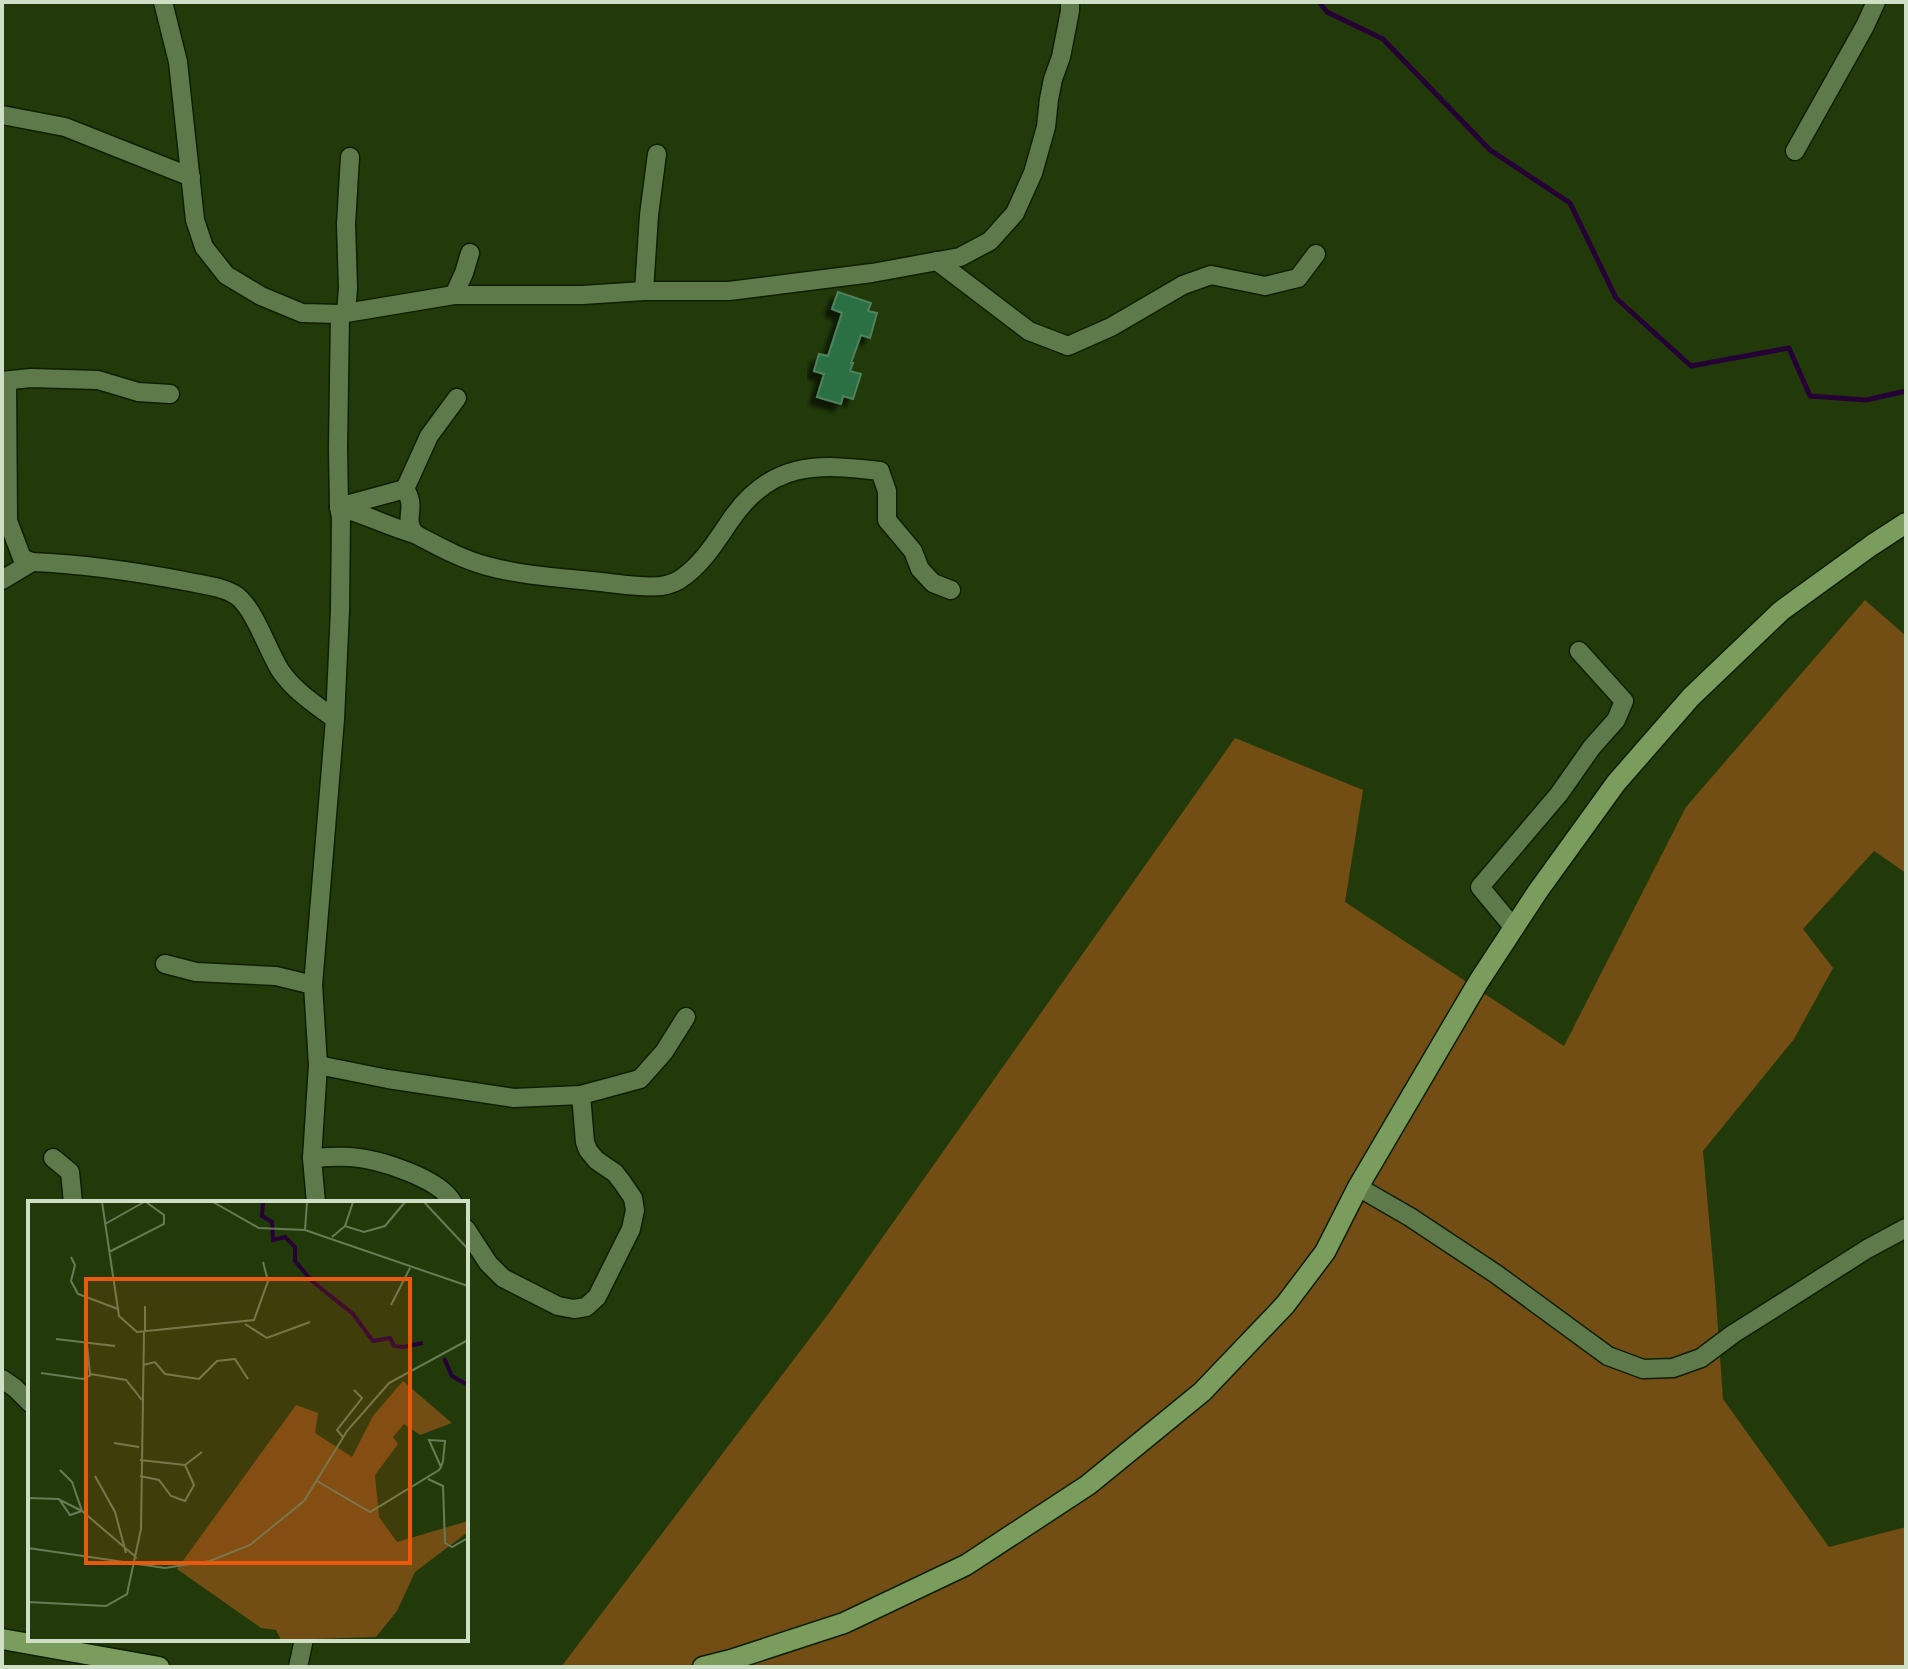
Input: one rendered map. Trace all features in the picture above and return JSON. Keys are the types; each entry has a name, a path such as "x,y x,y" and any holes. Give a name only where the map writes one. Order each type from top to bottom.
{"main road":[{"path":"703,1667 844,1623 966,1565 1088,1485 1202,1392 1285,1305 1325,1252 1358,1187 1479,981 1538,891 1616,783 1691,697 1781,611 1906,523"},
{"path":"2,1639 159,1667"}],"street":[{"path":"184,2 178,6 164,5 178,62 195,220 204,247 226,275 261,296 302,313 343,314 454,295 729,291 872,273 960,257 990,241 1015,213 1033,173 1046,127 1070,2"},
{"path":"1795,151 1876,2"},
{"path":"2,115 65,127 191,177"},
{"path":"644,291 657,154"},
{"path":"316,1201 312,1158 318,1065 313,985 335,719 340,610 343,314 348,288 346,224 350,157"},
{"path":"454,295 470,253"},
{"path":"937,261 1029,331 1068,346 1111,327 1183,285 1211,275 1265,286 1298,278 1316,254"},
{"path":"170,394 138,392 98,380 31,378 4,381 8,521 22,558 32,562 122,570 216,588 236,596 254,618 281,671 298,691 335,719"},
{"path":"405,489 429,436 457,398"},
{"path":"339,507 415,534 489,567 663,586 677,581 690,571 712,549 748,496 769,481 790,472 815,467 880,471 887,491 887,520 913,551 920,569 933,583 951,590"},
{"path":"339,507 405,489"},
{"path":"405,489 412,503 409,521 415,534"},
{"path":"2,580 32,562"},
{"path":"1514,928 1480,887 1559,794 1592,747 1616,720 1624,701 1579,651"},
{"path":"165,964 196,972 276,976 313,985"},
{"path":"318,1065 514,1098 581,1095 640,1079 664,1052 686,1017"},
{"path":"468,1232 488,1263 503,1278 558,1306 574,1309 586,1307 597,1297 631,1229 635,1210 633,1198 615,1173 596,1160 588,1150 581,1095"},
{"path":"312,1158 352,1157 400,1168 430,1182 452,1201"},
{"path":"53,1158 70,1172 73,1201"},
{"path":"1358,1187 1496,1274 1608,1356 1643,1369 1673,1368 1701,1358 1827,1274 1906,1228"},
{"path":"2,1379 28,1401"},
{"path":"298,1667 302,1641"}],"shaded area":[{"path":"1865,600 1906,636 1906,873 1874,851 1803,929 1833,968 1794,1039 1703,1151 1723,1399 1829,1547 1906,1527 1906,1667 561,1667 832,1309 1235,738 1363,790 1345,902 1564,1046 1686,807"}],"building":[{"path":"838,292 871,303 868,311 877,313 870,338 861,335 851,363 850,371 861,374 853,399 843,396 841,404 817,397 824,374 814,371 819,354 828,356 842,313 832,309"}],"waterway":[{"path":"1319,2 1327,12 1383,39 1490,150 1570,203 1616,298 1691,366 1789,348 1810,396 1866,400 1906,391"}]}
